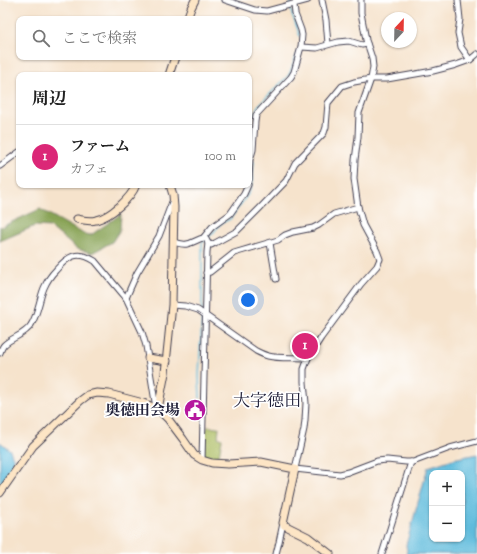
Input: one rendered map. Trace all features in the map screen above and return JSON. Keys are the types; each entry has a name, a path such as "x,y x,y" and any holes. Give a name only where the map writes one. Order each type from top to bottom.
{"main road":[{"path":"188,16 195,0"},
{"path":"170,72 174,60"},
{"path":"77,219 90,221 101,218 126,201 134,188"},
{"path":"157,409 167,361 172,305 173,200 171,188"},
{"path":"148,358 167,361"},
{"path":"0,493 33,446 80,401 88,395 97,393 109,394 143,403 157,409 168,419 194,455 202,460 212,463 228,464 261,462 295,469 283,523 284,525 308,537 330,554"}],"street":[{"path":"225,0 255,10 267,11 294,5 308,0"},
{"path":"322,0 326,20 328,44"},
{"path":"361,0 361,13 373,67 371,79 359,112 354,179 358,207 363,225 380,259 379,263 320,338 308,358 304,369 306,403 304,429 295,469 340,474 377,461 387,460 411,462 450,448 477,441"},
{"path":"458,0 460,19 458,33 461,47 470,60"},
{"path":"252,150 256,115 294,72 301,47 302,35 294,5"},
{"path":"301,47 317,48 328,44 349,41 367,44"},
{"path":"203,238 206,239 211,245 238,231 286,181 295,163 324,133 326,128 328,103 342,86 371,79 432,71 470,60 477,54"},
{"path":"0,166 16,154"},
{"path":"173,242 188,244 203,238 212,227 230,214 247,188"},
{"path":"126,298 137,273 159,236 173,200"},
{"path":"206,273 210,272 232,254 270,243 293,232 316,227 334,214 358,207"},
{"path":"202,460 208,243"},
{"path":"270,243 276,279"},
{"path":"0,353 3,346 31,325 47,281 63,262 71,256 89,257 95,261 126,298 144,339 157,409"},
{"path":"172,305 190,307 198,310 262,354 274,357 308,358"},
{"path":"382,554 411,462"},
{"path":"276,554 283,523"}],"green space":[{"path":"40,209 84,234 91,235 121,214 120,230 112,242 92,253 77,249 50,227 35,226 0,241 0,226 1,227"},
{"path":"208,426 215,428 219,427 218,437 222,439 218,461 204,457 204,435"}],"water":[{"path":"0,442 10,450 15,467 0,492"},
{"path":"477,454 477,554 406,554 406,545 428,467 453,459"}],"waterway":[{"path":"291,0 291,11 299,36"},
{"path":"252,122 253,115 258,106 289,75 297,54"},
{"path":"252,160 254,163 252,180"},
{"path":"202,311 202,243 221,223 230,219 251,188"},
{"path":"200,398 199,376 202,314"}],"place":[{"name":"ファーム","path":"305,346"},
{"name":"奥徳田会場","path":"195,410"}],"district":[{"name":"大字徳田","path":"267,400"}]}
